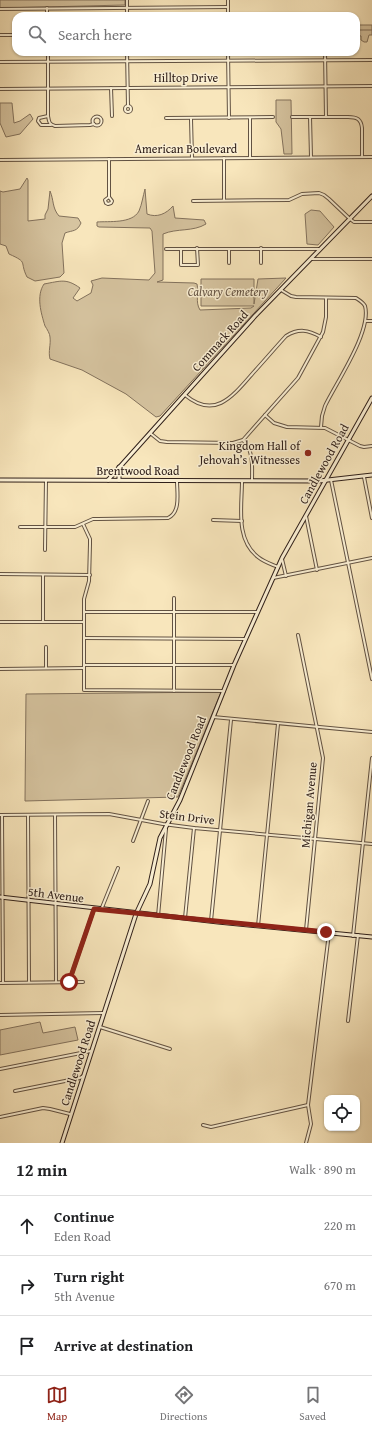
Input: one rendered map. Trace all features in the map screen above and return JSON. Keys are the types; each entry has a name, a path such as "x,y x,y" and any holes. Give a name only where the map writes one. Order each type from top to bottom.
{"street":[{"path":"127,0 127,12"},
{"path":"228,0 228,12"},
{"path":"0,9 228,7"},
{"path":"0,35 12,35"},
{"path":"48,56 48,116 51,125"},
{"path":"127,56 128,106"},
{"path":"228,56 229,118"},
{"path":"325,56 326,117"},
{"path":"0,62 372,60"},
{"name":"Hilltop Drive","path":"0,89 372,86"},
{"path":"111,88 112,116"},
{"path":"48,116 39,118 38,121 41,125 96,125 100,124 101,120 98,117 95,117 93,121 94,124"},
{"path":"166,118 273,117"},
{"path":"292,117 355,117 359,119 362,128 362,157"},
{"path":"310,117 311,157"},
{"path":"191,118 192,158"},
{"path":"250,118 250,158"},
{"name":"American Boulevard","path":"0,160 372,157"},
{"path":"224,158 224,200"},
{"path":"109,159 109,197"},
{"path":"194,200 289,200 302,194 319,193 329,199 354,222 372,222"},
{"name":"Commack Road","path":"108,480 280,289 372,196"},
{"path":"166,248 320,249"},
{"path":"181,248 181,265 198,265 197,248"},
{"path":"261,248 261,263"},
{"path":"229,249 229,263"},
{"path":"310,259 372,259"},
{"path":"280,289 291,296 356,298 364,305 366,320 364,330 359,344 325,406 321,427"},
{"path":"150,433 160,441 167,442 233,443 243,440 298,378 321,337 326,318 326,298"},
{"path":"366,320 372,321"},
{"path":"184,395 190,400 203,405 210,406 223,403 234,395 286,336 297,330 308,330 321,337"},
{"name":"Candlewood Road","path":"62,1143 70,1114 136,914 150,884 160,838 180,800 234,665 282,558 372,398"},
{"path":"265,415 274,423 287,427 321,427 330,430 360,446 372,446"},
{"path":"243,440 252,454 252,480"},
{"path":"119,467 119,480"},
{"path":"364,476 372,518"},
{"name":"Brentwood Road","path":"0,480 325,481 372,476"},
{"path":"45,550 46,480"},
{"path":"331,480 372,679"},
{"path":"20,527 75,527 92,519 98,518 168,518 172,516 176,509 177,481"},
{"path":"242,481 242,521 244,537 253,552 262,560 278,567"},
{"path":"306,516 317,570"},
{"path":"212,520 242,521"},
{"path":"83,524 90,539 90,575 84,599 84,690 224,691"},
{"path":"282,558 286,576"},
{"path":"273,578 372,558"},
{"path":"0,574 90,575"},
{"path":"43,575 43,621"},
{"path":"174,598 174,691"},
{"path":"84,612 257,612"},
{"path":"0,622 84,622"},
{"name":"Michigan Avenue","path":"298,635 323,758 306,930"},
{"path":"84,638 246,639"},
{"path":"46,647 46,668"},
{"path":"84,665 234,665"},
{"path":"0,669 84,668"},
{"path":"213,717 231,720 372,732"},
{"path":"211,921 231,720"},
{"path":"258,926 278,724"},
{"path":"353,936 372,758"},
{"path":"133,841 148,801"},
{"path":"55,814 56,982"},
{"name":"Stein Drive","path":"1,815 109,814 166,826 372,844"},
{"path":"1,815 1,983 83,982"},
{"path":"28,815 29,982"},
{"path":"158,916 166,826"},
{"path":"185,919 194,828"},
{"path":"101,910 118,868"},
{"name":"5th Avenue","path":"1,898 136,914 306,930 353,936 372,936"},
{"path":"69,982 94,909"},
{"path":"306,1143 311,1124 308,1105 329,933"},
{"path":"348,1021 358,935"},
{"path":"0,1014 103,1013"},
{"path":"99,1026 170,1049"},
{"path":"0,1069 91,1050"},
{"path":"15,1091 80,1078 83,1076"},
{"path":"203,1125 211,1127 308,1105"},
{"path":"0,1117 43,1108 70,1114"}],"green space":[{"path":"0,0 125,0 125,5 0,8"},
{"path":"360,25 372,25 372,35 369,35 367,42 361,40"},
{"path":"276,100 291,100 292,154 284,154 281,129 276,122"},
{"path":"0,103 12,103 14,123 30,114 33,119 20,134 6,137 0,123"},
{"path":"27,178 28,221 45,219 50,191 55,210 59,216 78,218 81,223 76,229 65,233 62,243 64,273 60,277 35,281 27,277 21,261 9,254 6,246 0,244 0,191 3,192 20,189"},
{"name":"Calvary Cemetery","path":"145,189 147,214 154,216 158,215 167,211 173,206 175,218 204,220 206,224 196,228 163,234 163,280 157,282 197,284 198,304 200,310 251,308 254,306 201,306 201,279 254,279 254,304 258,279 286,278 160,416 156,417 126,394 82,370 50,359 50,336 45,326 40,305 40,294 44,284 63,281 75,285 80,288 73,298 77,301 91,293 93,285 91,281 102,278 149,280 155,273 152,231 150,228 97,226 97,222 126,220 136,215 139,211"},
{"path":"311,210 320,211 334,227 318,245 307,244 305,214"},
{"path":"221,692 178,797 25,801 26,694"},
{"path":"40,1022 43,1033 75,1027 78,1040 0,1055 0,1030"}],"waterway":[{"path":"360,30 372,30"}],"place":[{"name":"Kingdom Hall of Jehovah’s Witnesses","path":"308,453"}],"route":[{"path":"69,982 94,909 326,932"}]}
